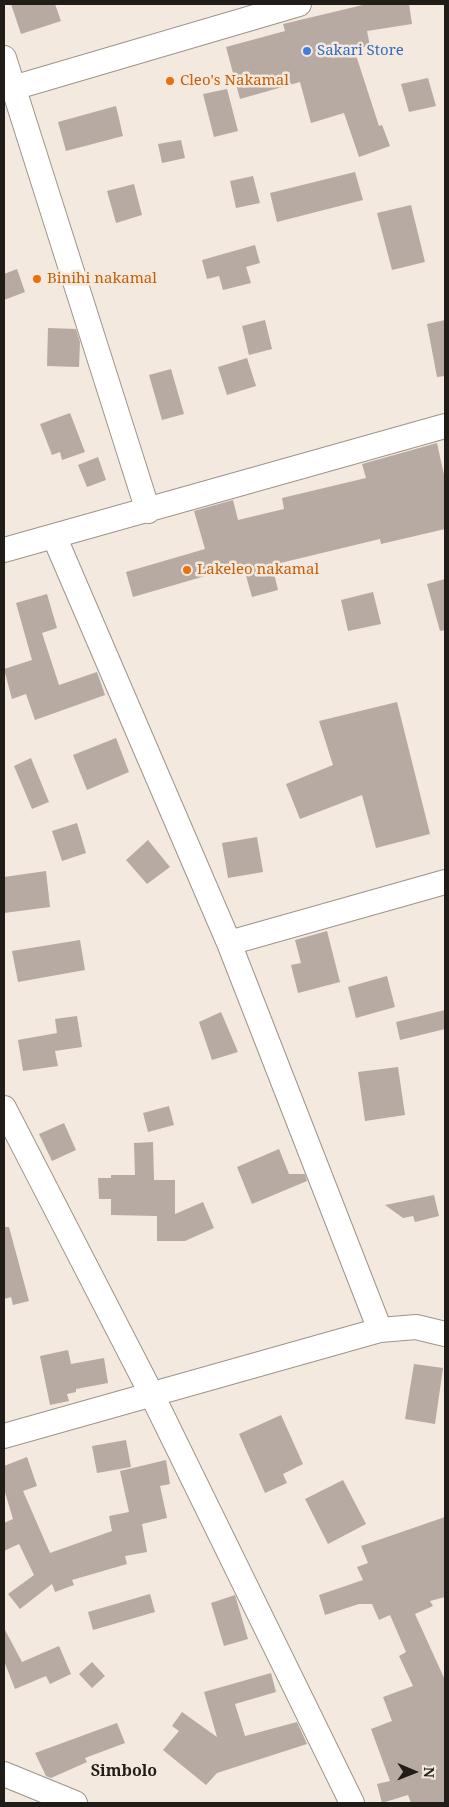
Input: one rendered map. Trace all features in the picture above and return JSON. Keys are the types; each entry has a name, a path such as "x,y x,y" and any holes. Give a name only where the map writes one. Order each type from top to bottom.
{"street":[{"path":"13,88 299,4"},
{"path":"4,58 148,511"},
{"path":"4,550 445,426"},
{"path":"54,536 229,943 380,1330"},
{"path":"229,943 445,882"},
{"path":"4,1108 152,1395 352,1803"},
{"path":"4,1436 380,1330 416,1327 445,1334"},
{"path":"4,1774 75,1803"}],"building":[{"path":"11,4 55,4 61,21 21,34"},
{"path":"367,4 409,4 412,24 367,31 370,46 354,49 379,126 382,125 390,146 359,157 344,113 311,123 300,82 240,99 226,47 285,31 283,24"},
{"path":"428,78 436,106 409,112 401,84"},
{"path":"227,89 238,131 214,137 203,94"},
{"path":"116,106 123,136 66,151 58,122"},
{"path":"181,140 185,158 162,163 158,144"},
{"path":"355,172 363,200 277,222 270,193"},
{"path":"253,176 260,203 236,208 230,181"},
{"path":"134,184 142,215 116,223 107,191"},
{"path":"411,205 425,262 392,270 377,213"},
{"path":"255,245 260,263 246,267 251,283 223,290 219,276 207,279 202,260"},
{"path":"17,269 25,292 4,300 4,274"},
{"path":"265,320 272,349 249,355 242,326"},
{"path":"445,320 445,376 437,377 427,324"},
{"path":"48,328 76,329 80,342 79,367 47,366"},
{"path":"247,358 256,386 227,395 218,367"},
{"path":"171,369 184,414 162,420 149,375"},
{"path":"70,413 85,452 62,460 60,452 52,455 40,424"},
{"path":"437,443 445,479 445,529 381,544 380,539 272,565 278,590 252,597 243,565 133,597 126,572 205,549 194,511 233,500 238,520 284,509 282,498 366,478 362,464"},
{"path":"98,457 106,480 87,487 78,465"},
{"path":"445,579 445,630 440,631 427,584"},
{"path":"373,592 381,624 348,631 341,600"},
{"path":"47,594 57,628 42,633 59,685 97,672 105,695 35,720 26,694 12,699 4,669 32,660 16,603"},
{"path":"397,702 430,834 376,848 362,795 300,819 286,784 333,765 319,721"},
{"path":"116,738 129,772 87,790 73,755"},
{"path":"31,758 49,802 32,809 14,766"},
{"path":"77,823 86,853 62,861 52,831"},
{"path":"257,837 263,872 228,878 222,843"},
{"path":"148,840 170,867 147,884 126,860"},
{"path":"46,871 50,907 4,913 4,877"},
{"path":"327,931 340,982 298,993 291,965 301,963 295,940"},
{"path":"80,940 85,970 18,982 12,951"},
{"path":"387,976 395,1007 356,1018 348,987"},
{"path":"445,1010 445,1029 400,1040 396,1022"},
{"path":"221,1012 238,1052 212,1060 199,1022"},
{"path":"77,1016 82,1047 55,1051 58,1066 23,1071 18,1040 57,1033 55,1019"},
{"path":"398,1067 405,1115 365,1121 358,1072"},
{"path":"169,1106 174,1125 148,1132 143,1113"},
{"path":"64,1123 76,1150 52,1161 39,1134"},
{"path":"153,1142 154,1180 175,1180 175,1214 203,1202 214,1228 185,1241 157,1241 157,1216 111,1215 111,1199 99,1199 98,1178 111,1178 111,1175 135,1175 134,1143"},
{"path":"279,1149 289,1174 305,1174 307,1181 252,1204 237,1167"},
{"path":"434,1195 439,1216 415,1222 413,1216 403,1218 385,1205"},
{"path":"4,1227 9,1227 29,1301 13,1305 11,1297 4,1299"},
{"path":"68,1350 71,1364 104,1358 108,1383 76,1389 76,1392 67,1394 69,1401 50,1405 40,1356"},
{"path":"414,1364 443,1368 435,1424 405,1419"},
{"path":"281,1415 303,1464 283,1474 287,1483 265,1493 239,1434"},
{"path":"126,1440 131,1467 97,1473 92,1446"},
{"path":"27,1457 37,1486 23,1491 50,1553 112,1531 109,1516 129,1512 120,1471 166,1460 170,1484 160,1486 167,1518 142,1524 147,1552 125,1556 127,1564 72,1580 74,1585 55,1592 52,1584 20,1609 8,1594 34,1575 19,1544 4,1551 4,1523 13,1519 4,1489 4,1466"},
{"path":"343,1480 366,1524 328,1544 305,1499"},
{"path":"445,1517 445,1597 430,1601 433,1606 415,1614 445,1680 445,1803 411,1803 408,1795 382,1803 377,1784 390,1781 371,1729 392,1721 383,1697 413,1686 399,1656 406,1652 390,1615 379,1620 372,1604 359,1604 325,1615 319,1595 363,1580 357,1567 368,1563 361,1546"},
{"path":"150,1594 155,1612 93,1630 88,1612"},
{"path":"235,1595 248,1639 224,1646 211,1603"},
{"path":"4,1628 22,1662 59,1646 71,1674 50,1684 46,1676 15,1689 4,1661"},
{"path":"92,1662 105,1676 92,1688 79,1674"},
{"path":"271,1673 276,1692 235,1704 245,1736 297,1722 307,1744 217,1773 206,1785 163,1750 179,1731 172,1726 182,1712 217,1737 204,1692"},
{"path":"117,1723 125,1743 85,1758 87,1762 51,1778 46,1776 35,1753"}],"place":[{"name":"Sakari Store","path":"307,51"},
{"name":"Cleo's Nakamal","path":"170,81"},
{"name":"Binihi nakamal","path":"37,279"},
{"name":"Lakeleo nakamal","path":"187,570"}],"district":[{"name":"Simbolo","path":"124,1771"}]}
